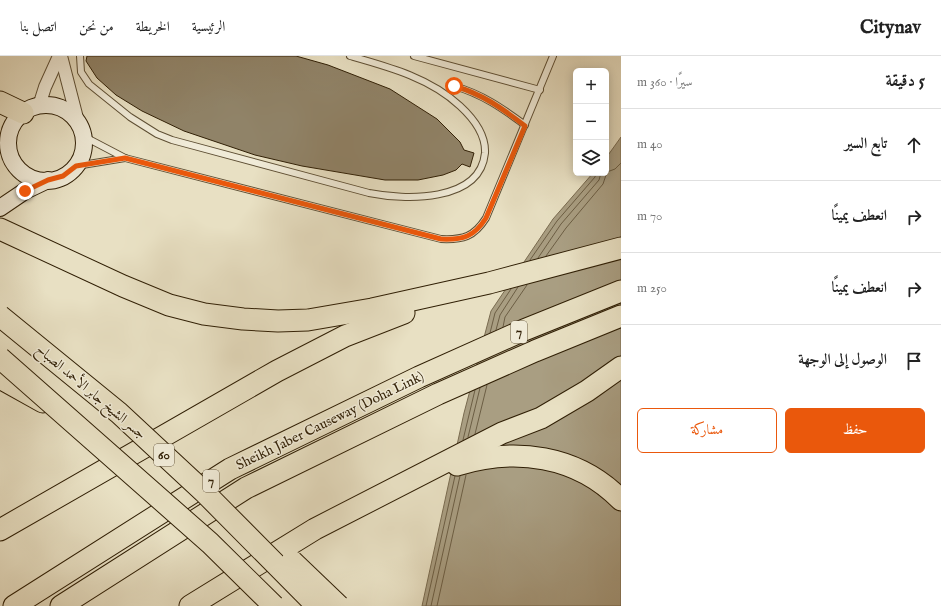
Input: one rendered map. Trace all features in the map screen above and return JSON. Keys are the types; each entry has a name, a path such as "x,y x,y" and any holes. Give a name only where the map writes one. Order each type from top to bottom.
{"highway":[{"path":"0,102 31,110"},
{"path":"0,229 123,286 170,305 204,314 257,320 308,320 343,315 489,283 621,248"},
{"path":"0,530 225,400 345,336 489,283"},
{"name":"Sheikh Jaber Causeway (Doha Link)","path":"14,606 230,469 419,377 524,330 621,291"},
{"name":"جسر الشيخ جابر الأحمد الصباح","path":"0,316 119,413 204,492 317,606"},
{"name":"Sheikh Jaber Causeway (Doha Link)","path":"60,606 246,488 438,394 534,351 621,316"},
{"name":"60","path":"0,358 210,543 274,606"},
{"path":"193,605 315,529 412,479 448,464 502,433 541,418 587,391 621,367"},
{"path":"0,378 63,413"},
{"path":"119,413 263,533 339,606"},
{"path":"448,464 478,458 520,457 548,459 579,468 607,485 621,500"},
{"path":"210,543 256,606"}],"main road":[{"path":"0,208 25,191 48,180 63,176 76,166 83,152 81,129 72,115 61,108 48,105 31,110 17,119 11,131 5,159 27,175 34,178 48,180"}],"street":[{"path":"31,110 45,87 60,56"},
{"path":"60,56 81,129"}],"lane":[{"path":"80,56 81,72 89,84 130,117 157,134 172,140 387,197 403,198 433,195 458,188 472,179 482,166 485,154 484,141 478,126 465,110 449,97 421,80 390,67 350,56"},
{"path":"414,56 540,90"},
{"path":"81,129 125,158 433,237 455,240 468,236 480,228 486,218 553,56"},
{"path":"454,86 470,90 489,99 525,126"},
{"path":"76,166 125,158"}],"water":[{"path":"621,137 621,606 422,606 464,413 491,311 553,219 590,176 609,176 609,154"}],"building":[{"path":"87,56 296,56 328,65 390,89 437,119 460,142 464,150 474,153 470,167 462,164 456,170 443,175 418,180 385,180 302,166 255,155 184,131 142,111 116,95 97,78 86,61"}],"route":[{"path":"25,191 48,180 63,176 76,166 125,158 441,239 455,240 468,236 480,228 486,218 525,126 496,103 482,95 454,86"}]}
